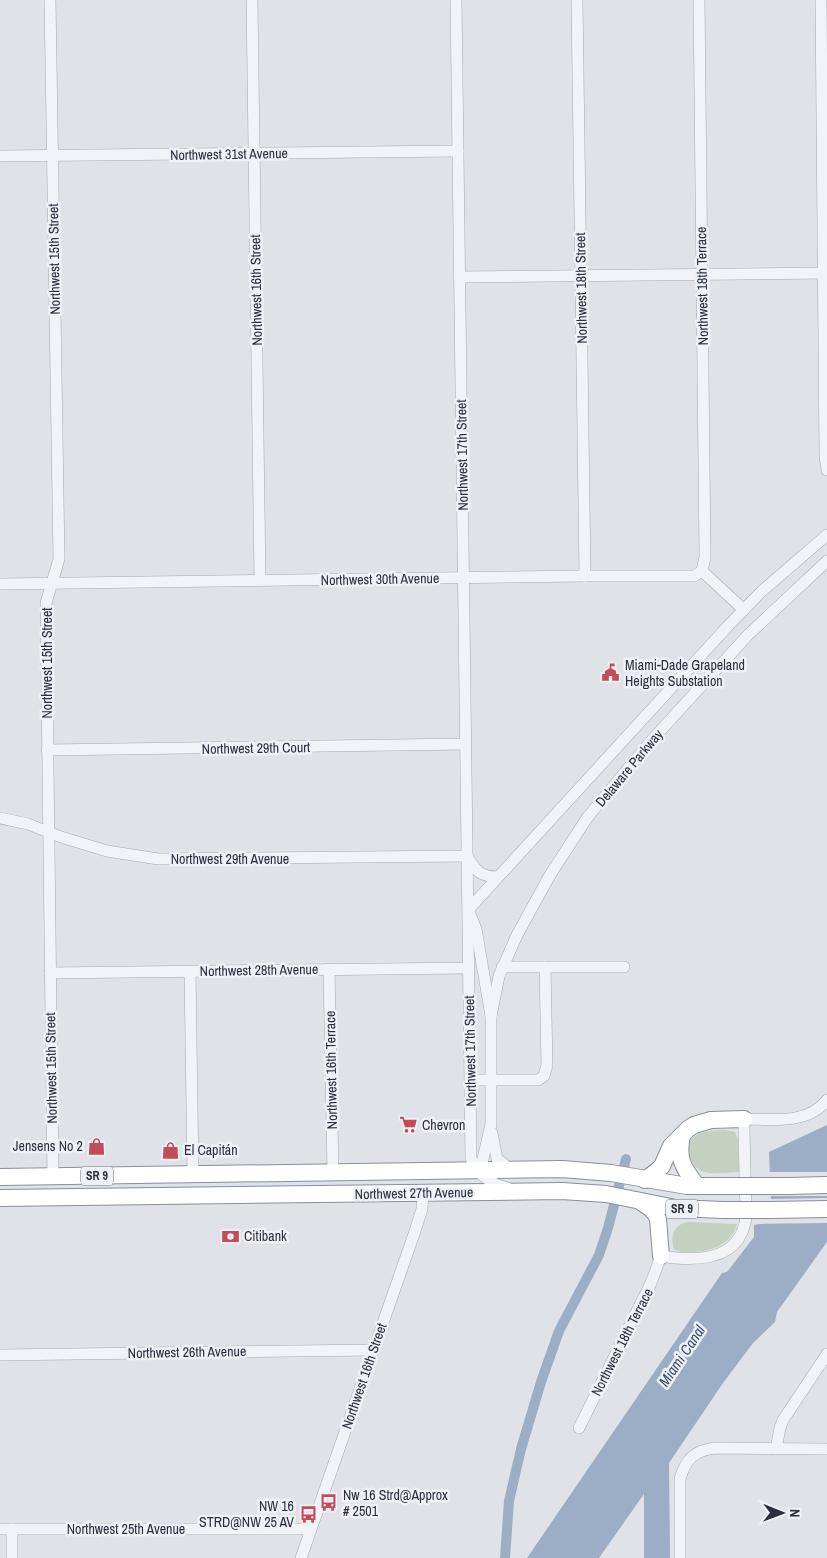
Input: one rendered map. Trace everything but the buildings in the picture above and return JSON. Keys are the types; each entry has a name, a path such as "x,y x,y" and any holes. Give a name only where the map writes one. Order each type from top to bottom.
{"highway":[{"path":"645,1180 662,1166 671,1146 694,1125 711,1120 744,1119"},
{"path":"682,1135 679,1149 681,1160 697,1186"},
{"name":"Northwest 27th Avenue","path":"0,1177 562,1169 593,1171 697,1186 827,1185"},
{"path":"450,1193 460,1183 470,1179 477,1171"},
{"path":"312,1194 318,1185 333,1172"},
{"path":"168,1196 175,1187 184,1185 190,1180 193,1174"},
{"path":"206,1196 210,1189 226,1174"},
{"name":"Northwest 27th Avenue","path":"0,1198 590,1192 687,1209 827,1209"},
{"path":"642,1202 656,1214 658,1219 661,1256"},
{"path":"661,1256 665,1234 669,1225 687,1209"}],"street":[{"name":"Northwest 15th Street","path":"50,0 59,559 46,603 53,1177"},
{"name":"Northwest 16th Street","path":"252,0 260,580"},
{"name":"Northwest 17th Street","path":"456,0 471,1158 477,1171"},
{"name":"Northwest 18th Street","path":"577,0 584,576"},
{"name":"Northwest 18th Terrace","path":"699,0 705,557 702,571"},
{"path":"821,0 825,272 825,456 827,470"},
{"name":"Northwest 31st Avenue","path":"0,156 458,151"},
{"path":"460,277 825,272"},
{"name":"Delaware Parkway","path":"468,910 762,591 827,535"},
{"name":"Delaware Parkway","path":"491,1016 495,990 502,967 517,935 550,875 576,833 601,800 664,727 748,635 827,561"},
{"path":"702,571 744,610"},
{"name":"Northwest 30th Avenue","path":"0,584 694,576 702,571"},
{"name":"Northwest 29th Court","path":"47,750 465,744"},
{"name":"Northwest 29th Avenue","path":"0,818 28,824 107,851 158,859 467,856"},
{"path":"467,856 483,876 497,877"},
{"name":"Northwest 17th Street","path":"468,910 476,929 491,1016 491,1124"},
{"path":"502,967 624,967"},
{"path":"471,1080 538,1080 544,1076 547,1064 545,967"},
{"name":"Northwest 28th Avenue","path":"50,973 468,968"},
{"name":"Northwest 16th Terrace","path":"329,969 333,1172"},
{"path":"190,972 193,1174"},
{"path":"661,1256 681,1259 709,1257 728,1249 741,1234 746,1218 744,1119 799,1117 814,1112 827,1100"},
{"path":"491,1124 483,1160 477,1171 499,1186 521,1192"},
{"path":"491,1124 495,1155 509,1170"},
{"name":"Northwest 16th Street","path":"301,1558 414,1234 422,1209 424,1193"},
{"name":"Northwest 18th Terrace","path":"579,1428 652,1283 661,1256"},
{"name":"Northwest 26th Avenue","path":"0,1355 373,1350"},
{"path":"776,1449 783,1420 827,1354"},
{"path":"680,1558 679,1487 684,1467 691,1457 708,1449 827,1448"},
{"name":"Northwest 25th Avenue","path":"0,1529 311,1529"},
{"path":"12,1529 12,1558"}],"green space":[{"path":"724,1130 735,1132 738,1140 739,1172 712,1173 699,1169 694,1165 686,1146 698,1135"},
{"path":"687,1222 737,1224 730,1237 720,1245 707,1250 683,1252 674,1249 673,1236 676,1228"}],"water":[{"name":"Miami Canal","path":"827,1125 827,1242 777,1312 775,1322 753,1343 723,1383 669,1463 670,1558 644,1558 644,1494 599,1558 527,1558 722,1273 727,1272 754,1237 754,1225 772,1222 769,1152"}],"pier":[{"path":"767,1172 827,1172 827,1196 768,1196"},
{"path":"827,1198 827,1223 752,1224 769,1220 768,1199"}],"waterway":[{"path":"505,1558 509,1501 521,1449 541,1382 559,1331 599,1255 626,1159"}],"place":[{"name":"Miami-Dade Grapeland Heights Substation","path":"611,673"},
{"name":"Chevron","path":"408,1125"},
{"name":"Jensens No 2","path":"97,1146"},
{"name":"El Capitán","path":"170,1150"},
{"name":"Citibank","path":"230,1236"},
{"name":"Nw 16 Strd@Approx # 2501","path":"329,1503"},
{"name":"NW 16 STRD@NW 25 AV","path":"308,1514"}]}
